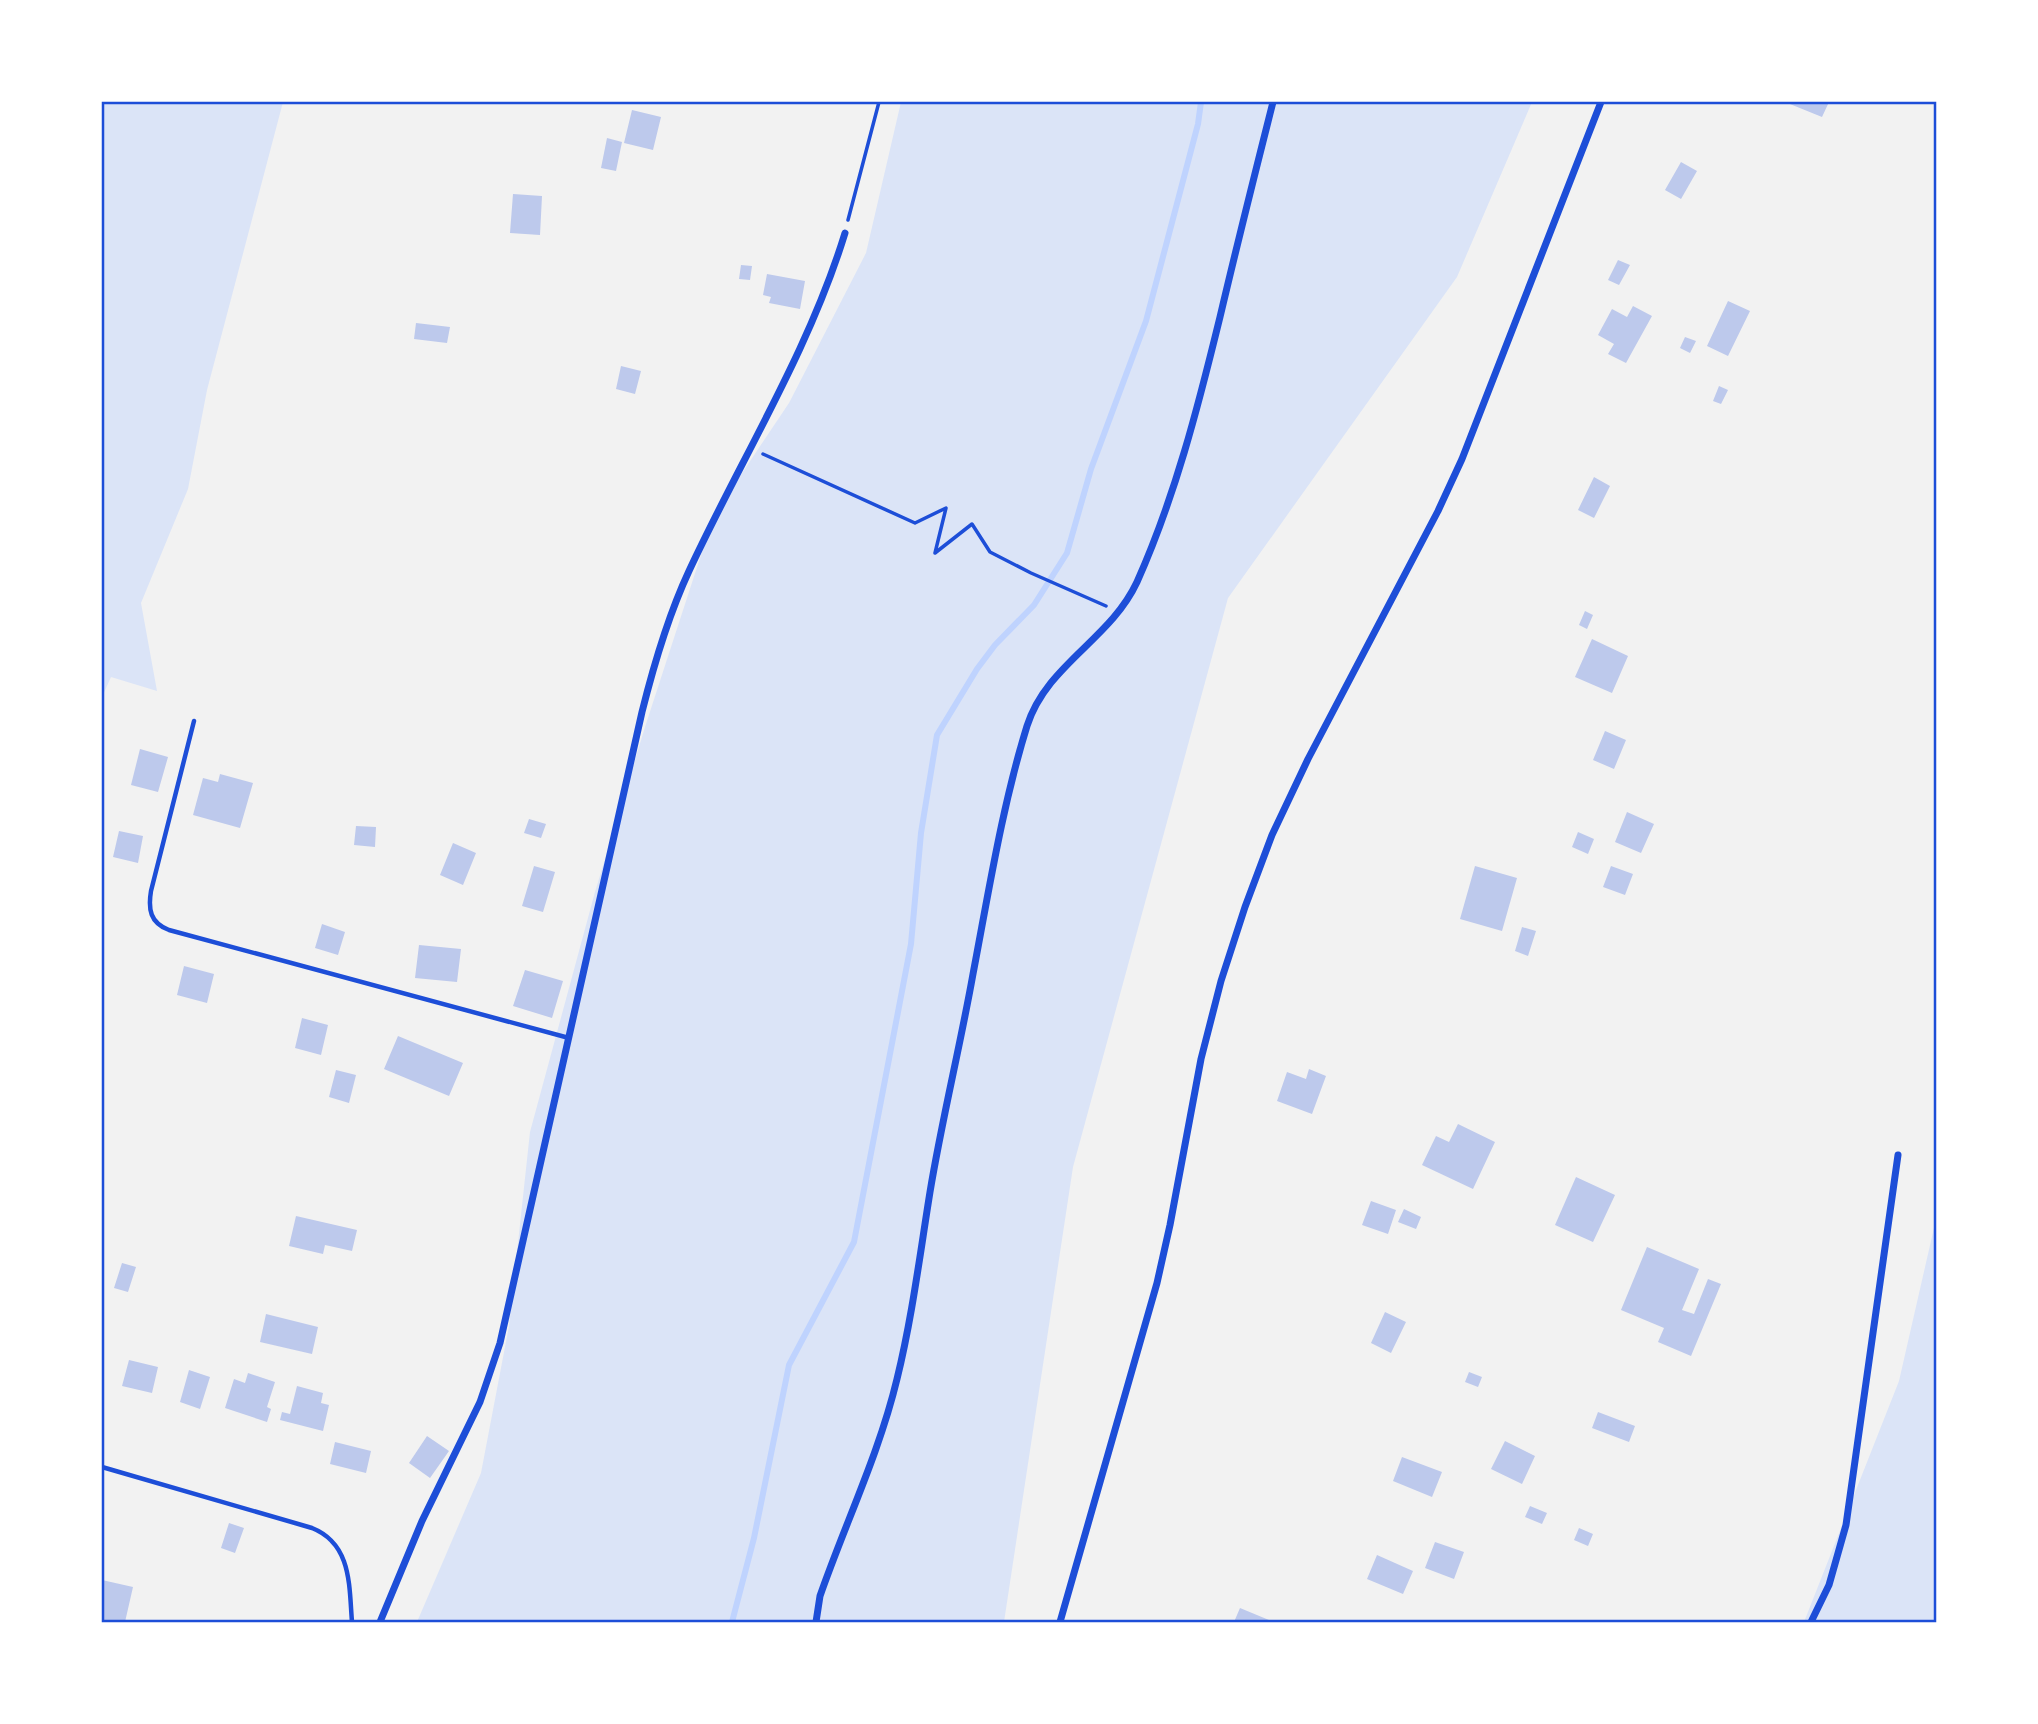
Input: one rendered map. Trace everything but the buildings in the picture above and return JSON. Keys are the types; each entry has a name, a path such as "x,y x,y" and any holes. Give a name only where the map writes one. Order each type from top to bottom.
{"street":[{"path":"816,1622 824,1586 878,1443 896,1383 993,862 1027,725 1036,704 1053,679 1120,612 1141,572 1192,428 1273,102"},
{"path":"1060,1622 1157,1283 1201,1059 1218,991 1251,890 1276,827 1308,759 1438,511 1462,459 1601,102"},
{"path":"380,1622 417,1531 480,1402 504,1330 639,726 658,653 685,579 815,315 845,233"},
{"path":"1811,1622 1829,1585 1846,1525 1898,1155"}],"lane":[{"path":"194,722 151,891 150,909 156,923 169,930 569,1038"},
{"path":"102,1467 325,1534 340,1549 347,1565 352,1622"}],"path":[{"path":"845,233 879,102"},
{"path":"750,448 915,523 946,508 935,553 972,524 990,552 1120,612"}],"shaded area":[{"path":"102,102 283,102 207,390 188,489 141,603 157,691 111,677 102,697"},
{"path":"901,102 1532,102 1457,277 1228,598 1073,1167 1004,1622 417,1622 481,1473 509,1326 530,1132 595,892 645,727 714,515 789,403 866,253"},
{"path":"1936,1219 1936,1622 1804,1622 1899,1381"}],"waterway":[{"path":"732,1622 754,1538 789,1365 854,1242 911,944 921,833 937,735 977,669 995,645 1034,605 1067,553 1091,469 1146,321 1198,124 1201,102"}]}
